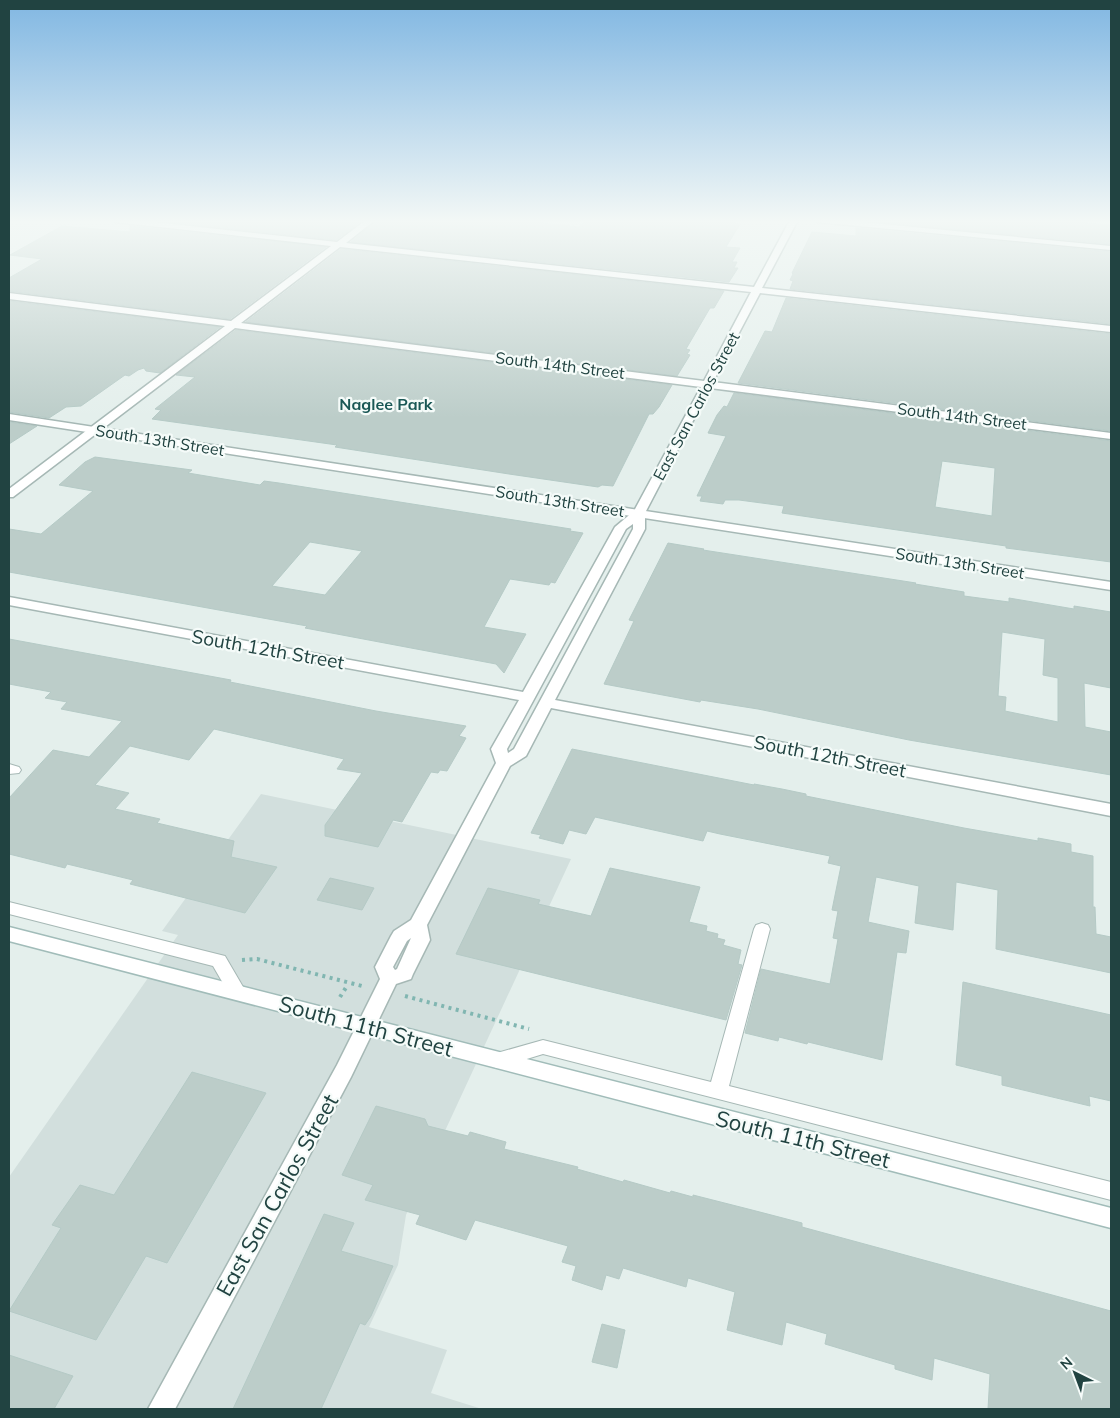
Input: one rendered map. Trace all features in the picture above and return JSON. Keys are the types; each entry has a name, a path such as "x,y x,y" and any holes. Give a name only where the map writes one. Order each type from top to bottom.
{"street":[{"path":"9,494 283,286"},
{"path":"721,286 1111,329"},
{"name":"East San Carlos Street","path":"504,763 499,749 621,527 639,513 709,384 758,286"},
{"name":"South 14th Street","path":"9,296 1111,436"},
{"name":"South 13th Street","path":"9,416 1111,586"},
{"name":"East San Carlos Street","path":"161,1409 344,1071 389,979 404,974 421,940 418,925 504,763 520,752 548,702 639,529 639,513"},
{"name":"South 12th Street","path":"9,601 527,697"},
{"name":"South 12th Street","path":"548,702 1111,810"},
{"name":"South 11th Street","path":"9,934 1111,1218"}],"lane":[{"path":"9,908 219,961 237,992"},
{"path":"718,1092 762,929"},
{"name":"South 11th Street","path":"496,1060 543,1047 1111,1191"}],"path":[{"name":"South 11th Street","path":"219,961 257,959 335,979"},
{"path":"339,1000 347,986"},
{"name":"South 11th Street","path":"436,1004 526,1026 543,1047"}],"shaded area":[{"path":"261,794 571,859 406,1215 398,1265 369,1327 447,1350 431,1393 482,1409 9,1409 9,1177 178,935 162,931"}],"building":[{"path":"9,286 274,286 230,319 9,291"},
{"path":"293,286 680,286 724,291 714,308 710,308 686,349 690,350 687,354 690,355 677,376 246,322"},
{"path":"791,286 1111,286 1111,324 790,289"},
{"path":"786,298 1111,334 1111,431 738,383 765,331 772,332"},
{"path":"9,301 220,327 160,373 146,371 144,368 129,376 125,375 81,406 66,407 49,418 9,412"},
{"path":"236,330 672,385 659,407 653,414 649,414 613,486 602,485 598,487 335,447 337,445 152,419 161,410 155,409 195,377 176,375"},
{"path":"734,393 1111,441 1111,562 1006,548 1006,546 782,513 784,506 739,500 725,500 723,504 700,501 702,496 697,496 726,436 708,433 717,415 724,406 727,407","holes":["942,461 995,468 992,516 935,507"]},
{"path":"9,422 37,426 9,444"},
{"path":"95,457 192,470 188,473 260,485 264,481 279,483 571,529 570,531 583,533 555,583 551,582 549,585 510,579 484,627 526,634 504,673 496,664 305,628 307,626 9,572 9,529 41,534 93,491 59,485 85,462","holes":["310,542 362,551 325,595 272,586"]},
{"path":"668,543 916,583 964,592 964,596 1009,602 1009,598 1074,609 1074,606 1111,612 1111,688 1084,683 1085,727 1111,732 1111,775 909,740 758,709 701,700 700,702 604,684 634,621 629,620","holes":["1002,632 1045,639 1043,675 1058,678 1058,722 1005,711 1006,697 998,696"]},
{"path":"9,639 231,680 230,682 376,711 466,726 459,736 466,738 447,771 431,772 402,822 393,820 378,847 325,836 325,825 362,773 337,769 344,759 214,729 189,760 130,746 95,785 129,793 115,809 160,819 157,823 234,841 231,857 277,867 245,913 130,884 133,880 67,864 65,868 9,854 9,798 53,750 89,757 122,721 61,709 67,702 45,698 51,692 9,684"},
{"path":"572,749 782,789 806,794 806,796 964,828 1038,841 1038,838 1071,844 1071,852 1093,856 1093,907 1095,907 1096,934 1111,937 1111,973 996,949 998,890 956,882 953,930 915,923 919,886 876,877 868,922 909,931 906,953 897,952 882,1060 808,1042 807,1044 779,1037 778,1041 745,1033 761,969 830,984 838,939 833,938 838,911 832,910 841,866 828,863 830,856 707,831 703,841 595,817 586,834 569,830 563,844 539,838 541,835 531,833"},
{"path":"610,868 700,887 689,922 707,926 706,931 718,934 717,938 725,940 723,945 741,950 738,964 742,965 726,1020 456,954 488,888 540,900 538,904 591,916"},
{"path":"330,878 374,888 362,910 317,900"},
{"path":"963,982 1111,1015 1111,1101 1089,1096 1090,1106 1002,1085 1002,1076 956,1065"},
{"path":"192,1072 266,1093 167,1263 146,1256 96,1340 9,1311 61,1228 52,1225 80,1185 114,1195"},
{"path":"376,1106 425,1119 428,1126 468,1136 470,1132 506,1142 504,1149 578,1167 577,1169 623,1182 624,1180 670,1193 671,1191 693,1197 693,1195 802,1223 802,1227 1111,1311 1111,1409 988,1409 990,1374 934,1358 932,1380 895,1369 895,1365 825,1344 827,1334 786,1322 782,1345 727,1330 735,1292 688,1278 686,1287 623,1268 619,1279 606,1275 602,1290 572,1280 576,1266 562,1262 568,1246 475,1220 466,1240 416,1224 420,1215 365,1200 373,1185 342,1175"},
{"path":"324,1214 354,1223 341,1251 393,1266 371,1316 365,1325 360,1323 321,1409 233,1409"},
{"path":"602,1324 625,1330 617,1368 592,1362"},
{"path":"9,1355 73,1376 54,1409 9,1409"}],"district":[{"name":"Naglee Park","path":"386,404"}]}
